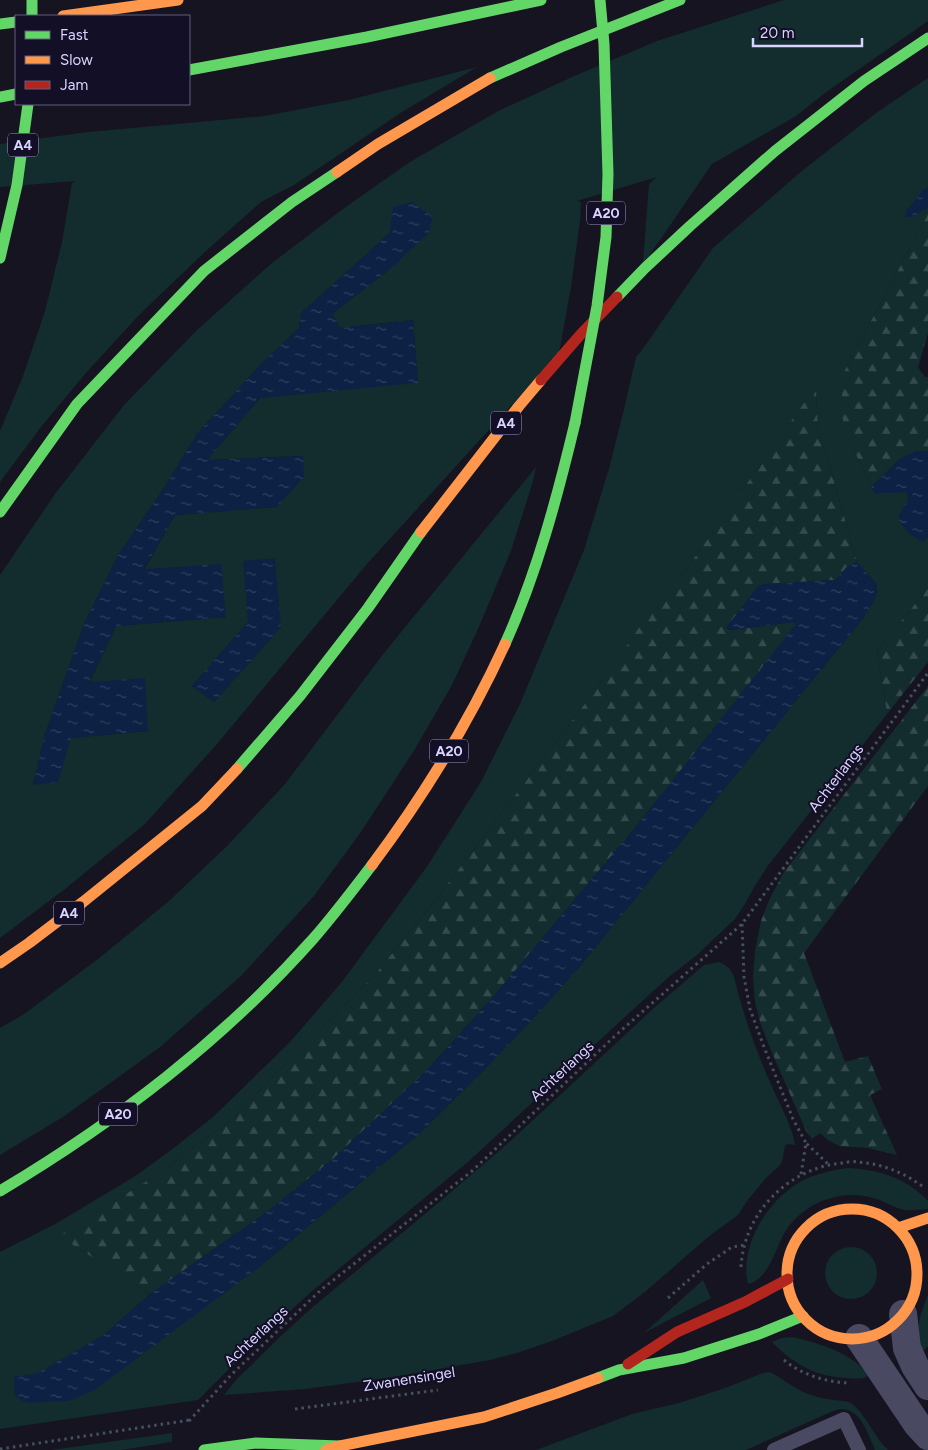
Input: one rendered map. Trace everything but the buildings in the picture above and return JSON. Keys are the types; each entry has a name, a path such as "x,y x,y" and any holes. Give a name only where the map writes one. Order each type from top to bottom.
{"main road":[{"path":"32,0 32,15"},
{"path":"70,15 178,0"},
{"path":"190,70 367,38 541,0"},
{"name":"A20","path":"0,1191 70,1150 175,1072 228,1025 312,940 350,894 429,786 495,667 517,617 540,555 557,496 575,423 595,314 606,236 608,174 604,44 600,0"},
{"path":"0,512 77,404 204,271 292,202 378,144 486,80 561,47 680,0"},
{"path":"0,24 15,22"},
{"name":"A4","path":"0,962 29,943 83,902 135,858 202,806 224,784 300,696 368,608 429,521 519,406 581,334 645,268 776,151 864,81 928,38"},
{"path":"0,97 15,94"},
{"name":"A4","path":"0,258 17,185 28,105"},
{"path":"847,1210 869,1212 885,1218 905,1236 916,1263 917,1277 911,1303 891,1326 876,1334 848,1339 828,1334 819,1330 803,1316 792,1299 788,1279 790,1257 800,1236 825,1215 847,1210"},
{"path":"898,1228 928,1218"},
{"path":"916,1263 928,1257"},
{"path":"619,1370 677,1332 745,1302 788,1279"},
{"path":"326,1450 484,1417 619,1370 684,1358 759,1334 803,1316"},
{"path":"204,1450 256,1443 340,1446"}],"street":[{"path":"903,1314 907,1348 915,1366 928,1386"},
{"path":"859,1338 911,1417 928,1436"}],"lane":[{"path":"774,1450 844,1419 859,1450"}],"path":[{"name":"Achterlangs","path":"186,1426 189,1420 232,1374 322,1289 472,1171 616,1035 742,924 928,673"},
{"path":"742,924 744,977 750,1009 793,1119 806,1143 828,1164"},
{"path":"802,1174 806,1143"},
{"path":"745,1302 741,1273 742,1259 751,1227 760,1211 772,1196 802,1174 828,1164 856,1161 884,1166 909,1177 928,1191"},
{"path":"663,1303 713,1260 732,1247 745,1245"},
{"path":"759,1334 772,1350 791,1365 812,1377 837,1383 853,1384"},
{"name":"Zwanensingel","path":"292,1410 443,1389"},
{"path":"0,1448 198,1419"}],"green space":[{"path":"784,0 928,0 928,21 825,93 796,116 712,164 643,262 649,184 657,177 577,201 581,202 580,221 559,353 367,564 217,744 145,824 65,889 0,938 0,575 55,494 124,405 197,330 272,263 347,206 410,162 498,111 657,41","holes":["394,207 391,268 332,314 340,328 413,320 418,382 260,398 207,460 303,456 276,507 175,515 144,570 226,617 116,626 89,683 148,731 71,738 33,785 45,734 84,624 119,554 164,488 197,434 262,363 299,328 301,313 390,233","248,622 281,627 214,702 192,686"]},
{"path":"477,67 402,112 294,185 261,202 139,315 85,374 41,427 0,482 0,431 23,376 45,311 62,242 72,183 76,181 0,187 0,144 88,132 264,116 349,100"},
{"path":"928,78 928,188 923,190 912,217 926,208 928,208 928,214 845,370 852,447 872,489 907,492 909,499 899,516 925,541 928,537 928,588 877,651 887,714 767,867 735,919 697,955 670,976 627,1015 468,1162 311,1292 248,1350 198,1400 0,1429 0,1252 57,1223 137,1175 175,1147 213,1117 289,1043 341,983 426,868 481,782 520,704 584,550 610,465 636,357 713,248 803,170 876,113","holes":["816,387 818,430 857,562 877,585 876,597 864,617 580,966 485,1069 419,1134 253,1272 15,1395 14,1377 38,1374 105,1334 150,1294 60,1236 161,1172 232,1119 372,978 427,911 600,684 654,607 685,571"]},
{"path":"928,214 928,333 918,367 925,377 928,377 928,451 916,451 900,459 872,486 852,447 840,411 845,370"},
{"path":"816,386 818,430 857,562 847,567 835,580 765,584 756,589 726,628 730,630 793,622 797,624 639,823 492,998 427,1070 333,1159 268,1211 150,1294 59,1236 161,1172 232,1119 372,978 427,911 600,684 654,606 685,571"},
{"path":"536,467 511,551 452,685 415,749 361,832 314,896 241,976 160,1047 63,1117 0,1155 0,1028 24,1014 98,959 169,901 228,845 285,784 384,653"},
{"path":"928,588 928,662 887,714 877,651"},
{"path":"928,686 928,786 804,953 845,1062 868,1056 882,1089 870,1095 897,1155 868,1148 839,1146 820,1133 812,1139 806,1131 760,1022 755,1002 753,976 755,951 761,921 770,898 784,872"},
{"path":"719,962 728,968 734,976 755,1044 789,1125 795,1145 788,1144 785,1146 782,1162 765,1179 738,1215 708,1237 645,1292 613,1316 552,1341 490,1360 393,1377 306,1389 224,1395 237,1379 285,1332 505,1146 655,1007 704,965"},
{"path":"846,1168 868,1170 900,1180 928,1201 928,1209 905,1210 861,1195 847,1195 821,1201 803,1212 792,1222 766,1271 761,1277 748,1284 747,1256 751,1242 757,1228 774,1204 795,1185 807,1179 819,1174"},
{"path":"846,1247 856,1247 865,1251 873,1259 877,1273 873,1287 865,1295 856,1299 846,1299 837,1295 829,1287 825,1278 825,1268 829,1259 837,1251"},
{"path":"703,1280 711,1298 644,1333"},
{"path":"928,1295 928,1346 923,1351 921,1350 919,1328"},
{"path":"791,1337 822,1345 844,1355 862,1368 868,1376 859,1379 827,1375 797,1363 772,1342 781,1338"},
{"path":"770,1372 805,1393 852,1404 861,1413 888,1450 875,1450 861,1420 856,1415 842,1409 833,1411 746,1450 536,1450 632,1414 679,1403"},
{"path":"172,1433 172,1442 121,1450 52,1450"}],"water":[{"path":"928,188 928,208 912,217 906,217 905,212 923,190"},
{"path":"412,202 433,217 428,234 391,268 332,314 340,328 413,320 418,383 260,398 207,460 303,456 304,477 277,507 175,515 144,569 221,564 226,617 116,626 89,682 145,678 148,731 71,738 58,782 33,785 45,734 84,624 119,554 164,488 197,434 262,363 299,328 301,313 390,233 393,207"},
{"path":"916,451 928,451 928,537 925,541 917,539 909,533 900,521 900,513 909,499 907,492 875,494 872,489 872,486 900,459"},
{"path":"275,558 281,627 214,702 192,686 248,622 243,561"},
{"path":"857,562 877,585 876,597 864,617 580,966 485,1069 419,1134 253,1272 96,1389 69,1401 30,1403 22,1401 15,1395 14,1377 38,1373 105,1334 150,1294 268,1211 333,1159 427,1070 492,998 639,823 796,624 793,622 730,630 726,628 756,589 765,584 835,580 847,567"}],"traffic: fast":[{"path":"32,0 32,15"},
{"path":"190,70 367,37 541,0"},
{"path":"575,423 597,306 606,237 608,174 604,44 600,0"},
{"path":"490,78 561,47 680,0"},
{"path":"0,24 15,22"},
{"path":"617,297 690,226 775,151 864,81 928,38"},
{"path":"0,97 15,94"},
{"path":"0,258 17,185 28,105"},
{"path":"0,512 77,404 204,271 292,202 337,172"},
{"path":"505,644 527,590 545,535 575,423"},
{"path":"237,769 300,696 368,608 421,532"},
{"path":"0,1191 126,1107 205,1045 242,1012 313,939 372,865"},
{"path":"598,1378 619,1370 684,1358 759,1334 803,1316"},
{"path":"204,1450 256,1443 340,1446"}],"traffic: slow":[{"path":"70,15 178,0"},
{"path":"337,172 378,144 490,78"},
{"path":"421,532 541,380"},
{"path":"372,865 428,785 461,731 505,644"},
{"path":"0,963 83,902 202,806 237,769"},
{"path":"852,1209 877,1214 898,1228 912,1249 917,1274 912,1299 898,1320 877,1334 852,1339 827,1334 806,1320 792,1299 787,1274 792,1249 806,1228 827,1214 852,1209"},
{"path":"898,1228 928,1218"},
{"path":"326,1450 484,1417 598,1378"}],"traffic: jam":[{"path":"541,380 581,334 617,297"},
{"path":"628,1364 677,1332 745,1302 788,1279"}]}
